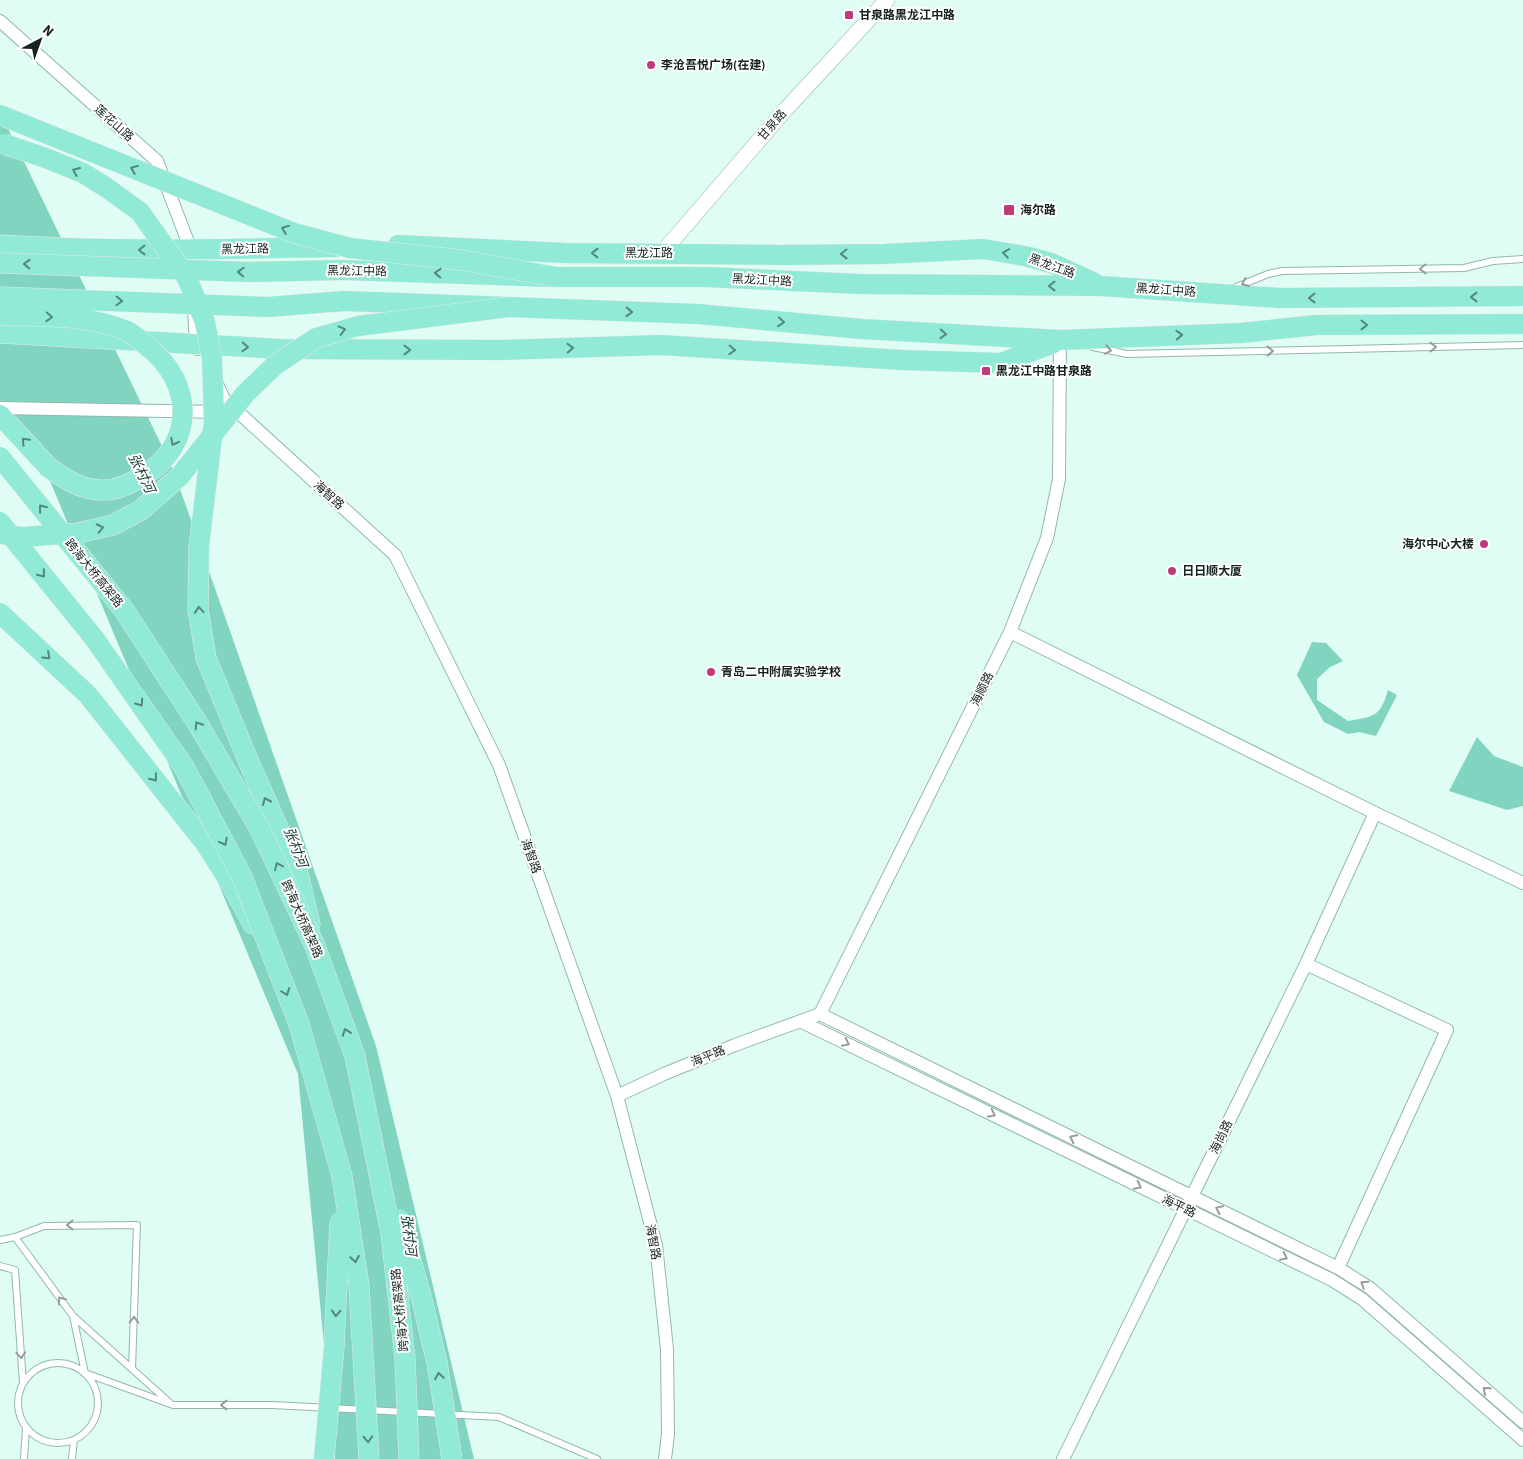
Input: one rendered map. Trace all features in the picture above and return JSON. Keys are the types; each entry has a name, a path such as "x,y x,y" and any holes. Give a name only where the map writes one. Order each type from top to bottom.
{"highway":[{"path":"0,115 294,233 350,248 461,260 556,277"},
{"path":"0,143 44,157 83,173 140,212 187,278 205,322 212,358 214,421 199,546 198,609 206,658 250,765 297,870 315,946"},
{"path":"0,245 74,250 191,250"},
{"name":"黑龙江路","path":"191,250 406,245 565,253 779,255 884,254 983,249 1052,263 1101,286"},
{"name":"黑龙江中路","path":"0,263 248,272 343,270 556,277 707,277 859,284 1101,286 1280,298 1523,296"},
{"path":"0,297 267,307 344,301 698,314 862,330 1060,340 1241,333 1316,325 1523,324"},
{"path":"0,534 22,537 78,533 113,525 141,510 180,476 245,394 274,366 316,338 358,326 510,307"},
{"path":"0,315 89,319 129,332 157,354 170,370 183,404 182,426 173,447 160,462 148,472 119,488 101,490 85,488 68,481 49,468 0,415"},
{"path":"0,333 281,349 489,350 660,346 902,360 1001,363 1060,340"},
{"name":"跨海大桥高架路","path":"0,457 124,610 198,724 260,829 315,946 355,1056 391,1233 405,1358 409,1459"},
{"path":"0,522 94,638 184,767 242,877 299,1024 342,1176 359,1286 369,1459"},
{"path":"0,613 88,695 205,843 234,889 277,967"},
{"path":"355,1056 421,1296 437,1363 452,1459"},
{"path":"324,1459 334,1347 342,1176"}],"street":[{"name":"甘泉路","path":"662,254 786,109 887,0"},
{"name":"莲花山路","path":"0,21 157,161 191,250 196,345"},
{"name":"海顺路","path":"820,1014 1010,632 1046,538 1059,479 1060,340"},
{"name":"海智路","path":"196,345 224,399 395,555 499,765 617,1096 656,1244 667,1348 668,1434 664,1459"},
{"path":"0,408 238,412"},
{"path":"1010,632 1375,813 1523,883"},
{"name":"海尚路","path":"1063,1459 1306,964 1375,813"},
{"path":"1306,964 1447,1030 1338,1268"},
{"name":"海平路","path":"617,1096 664,1074 735,1045 820,1014 1338,1268 1370,1288 1523,1422"},
{"name":"海平路","path":"802,1022 1332,1280 1362,1299 1523,1440"}],"lane":[{"path":"1220,294 1268,274 1282,271 1464,268 1493,261 1523,260"},
{"path":"1060,340 1127,354 1523,345"},
{"path":"0,1240 15,1237 44,1226 137,1225 132,1369"},
{"path":"15,1237 73,1316 173,1405"},
{"path":"0,1266 15,1270 23,1384"},
{"path":"73,1316 85,1373 93,1384 98,1396 98,1410 93,1422 85,1433 74,1440 61,1443 48,1442 36,1437 26,1428 20,1418 18,1394 30,1374 40,1367 51,1363 69,1365 85,1373 173,1405 273,1405 499,1417 597,1459"},
{"path":"24,1459 26,1428"},
{"path":"72,1459 74,1440"}],"water":[{"name":"张村河","path":"0,112 173,469 376,1046 474,1459 335,1459 298,1074 37,450 0,400"},
{"path":"1312,642 1326,643 1343,661 1330,667 1317,679 1317,700 1348,721 1364,718 1379,711 1388,690 1397,695 1376,736 1359,732 1348,734 1324,722 1297,675"},
{"path":"1477,737 1494,756 1523,767 1523,806 1507,810 1449,791"}],"place":[{"name":"甘泉路黑龙江中路","path":"849,15"},
{"name":"李沧吾悦广场(在建)","path":"651,65"},
{"name":"海尔路","path":"1009,210"},
{"name":"黑龙江中路甘泉路","path":"986,371"},
{"name":"海尔中心大楼","path":"1484,544"},
{"name":"日日顺大厦","path":"1172,571"},
{"name":"青岛二中附属实验学校","path":"711,672"}]}
